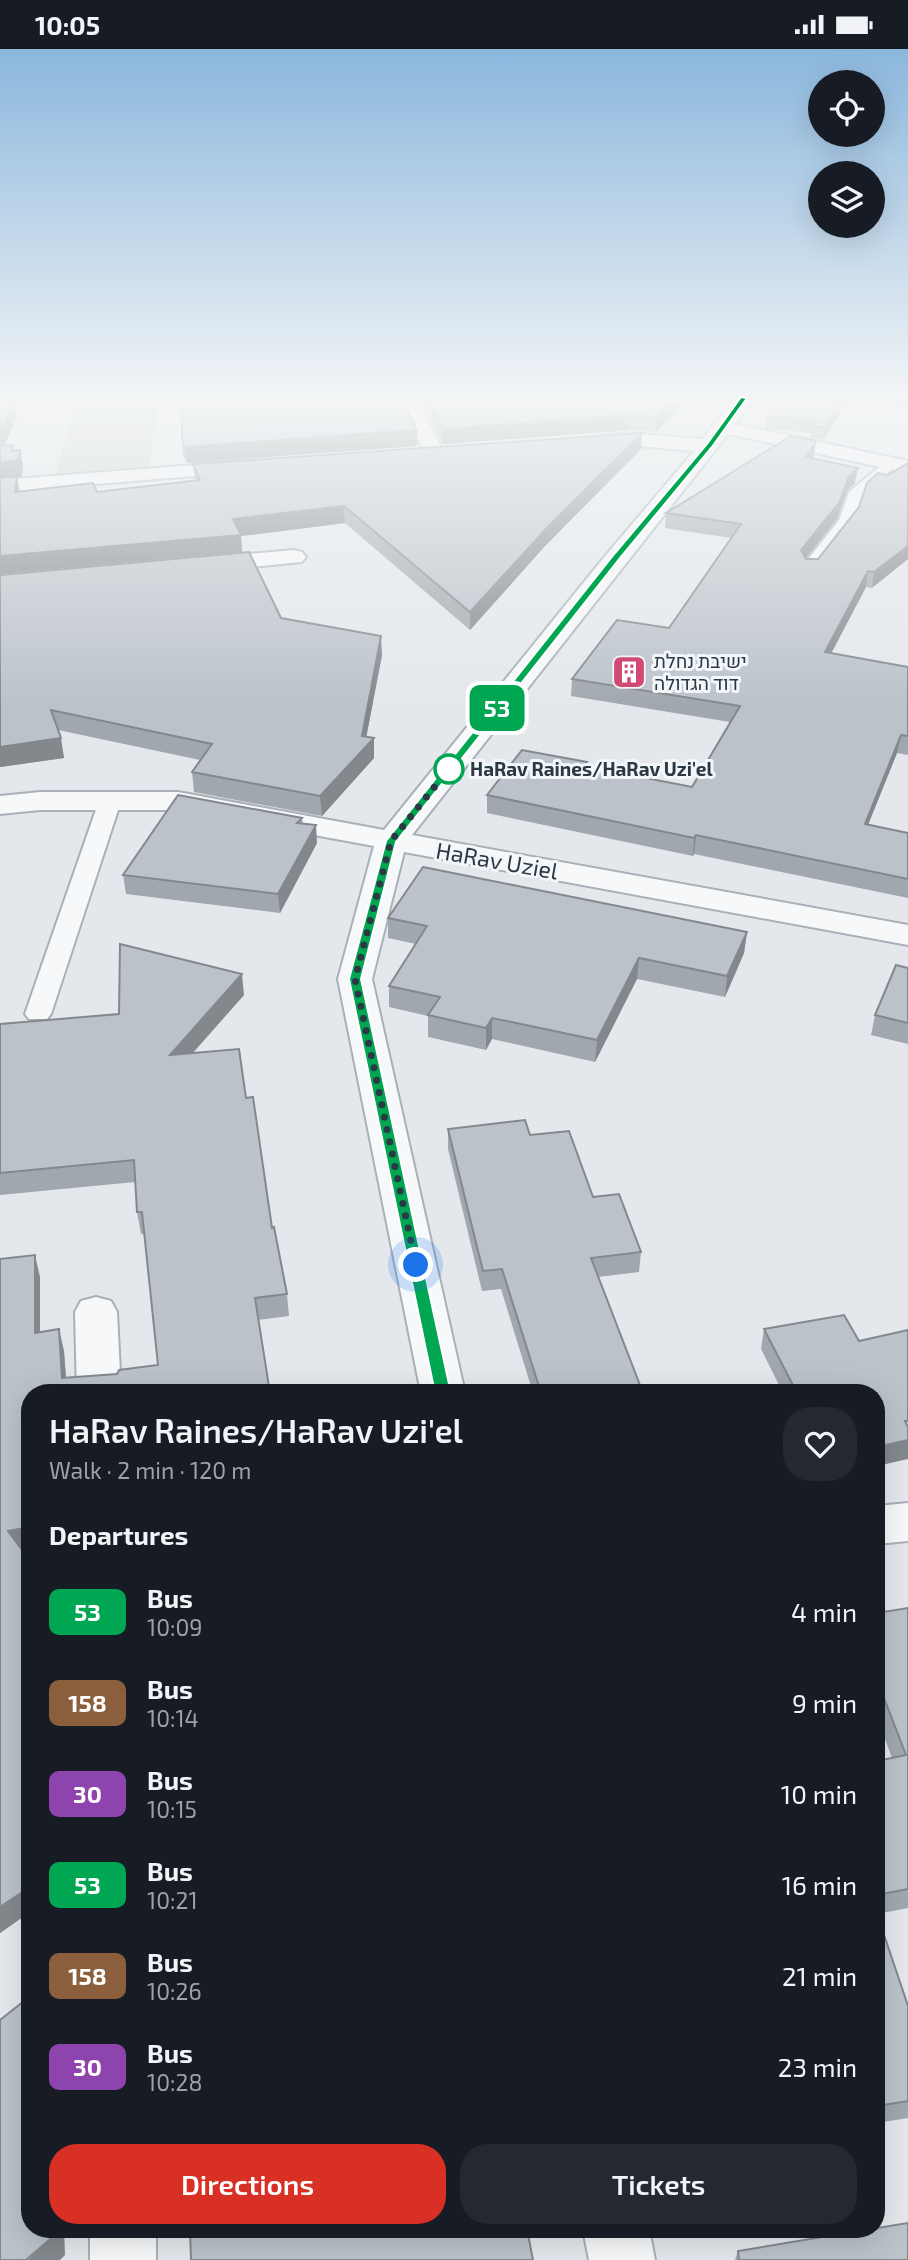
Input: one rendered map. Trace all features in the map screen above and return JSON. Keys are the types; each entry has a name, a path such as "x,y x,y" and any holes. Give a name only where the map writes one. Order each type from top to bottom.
{"street":[{"path":"441,1384 355,979 391,841 662,501"},
{"path":"174,567 294,557"},
{"name":"HaRav Uziel","path":"0,806 40,801 178,801 908,935"},
{"path":"96,1313 99,1384"},
{"path":"885,1524 908,1522"},
{"path":"122,2238 123,2260"},
{"path":"618,2238 622,2260"}],"lane":[{"path":"810,568 847,521 853,501"},
{"path":"38,1014 110,801"}],"building":[{"path":"0,501 574,501 470,612 344,506 233,519 241,535 0,556"},
{"path":"685,501 840,501 801,550 806,559 818,559 861,501 908,501 908,546 874,572 868,571 825,652 908,667 908,736 901,735 865,824 908,833 908,879 487,795 522,750 587,762 584,766 692,787 740,706 572,679 617,620 669,628 741,524 666,513"},
{"path":"249,552 281,618 381,636 362,736 374,738 320,796 192,772 212,744 51,710 61,738 0,747 0,575"},
{"path":"178,795 302,818 297,823 316,825 278,894 123,875"},
{"path":"423,867 747,932 727,976 639,958 597,1040 492,1018 486,1028 428,1015 440,997 389,986 427,926 388,918"},
{"path":"120,944 242,974 170,1055 239,1049 246,1098 253,1097 272,1228 274,1227 287,1294 255,1298 269,1384 21,1384 21,1529 8,1531 21,1549 21,1893 0,1907 0,1259 35,1255 35,1333 59,1329 62,1378 117,1374 119,1370 158,1365 142,1212 137,1212 134,1160 0,1173 0,1024 119,1014"},
{"path":"896,965 908,968 908,1023 875,1015"},
{"path":"525,1120 530,1135 569,1131 593,1197 619,1194 641,1252 591,1258 640,1384 538,1384 502,1269 483,1271 448,1129"},
{"path":"844,1315 859,1341 908,1330 908,1421 905,1421 908,1440 885,1445 885,1384 792,1384 764,1329"},
{"path":"908,1608 908,1889 885,1893 885,1759 906,1755 885,1701 885,1612"},
{"path":"885,1938 908,2006 908,2101 885,2105"},
{"path":"21,2004 21,2238 51,2238 28,2260 0,2260 0,2020"},
{"path":"908,2223 908,2260 739,2260 738,2251 816,2238 885,2238 885,2227"},
{"path":"190,2238 529,2238 533,2260 191,2260"}],"bus line":[{"name":"53","path":"441,1384 355,979 391,841 663,501"}],"place":[{"name":"ישיבת נחלת דוד הגדולה","path":"629,672"},
{"name":"HaRav Raines/HaRav Uzi'el","path":"449,769"}],"route":[{"path":"416,1265 355,979 391,841 449,769"}]}
